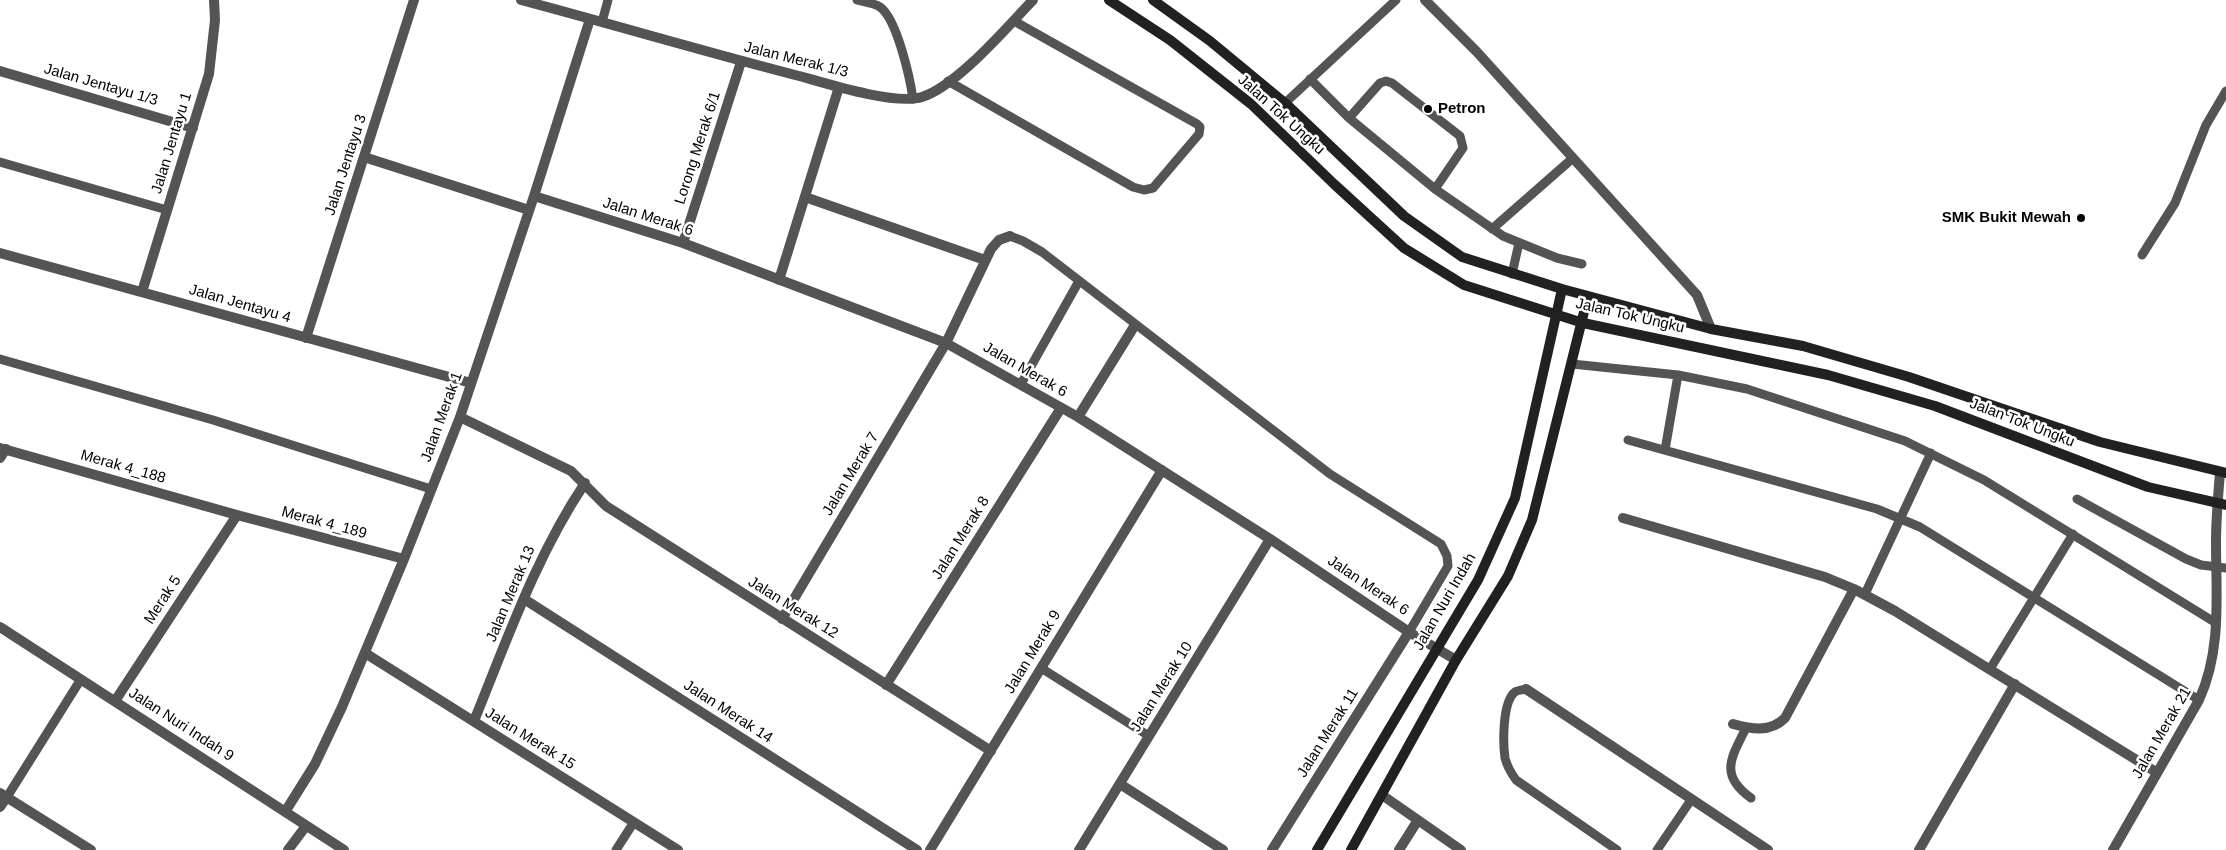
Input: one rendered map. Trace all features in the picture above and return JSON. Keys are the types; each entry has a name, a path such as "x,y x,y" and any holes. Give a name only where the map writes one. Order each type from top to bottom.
{"main road":[{"name":"Jalan Tok Ungku","path":"1109,0 1170,40 1251,104 1404,248 1464,285 1583,323 1828,375 1935,406 2148,487 2222,504"},
{"name":"Jalan Tok Ungku","path":"1153,0 1210,42 1285,103 1404,216 1462,257 1588,296 1711,328 1803,346 1909,377 2100,442 2223,473"},
{"name":"Jalan Nuri Indah","path":"1317,850 1478,580 1514,498 1562,289"},
{"path":"1350,850 1456,660 1508,576 1532,520 1583,323 1588,296"}],"street":[{"name":"Jalan Jentayu 1","path":"142,292 209,74 214,0"},
{"name":"Jalan Jentayu 3","path":"306,338 414,0"},
{"name":"Jalan Merak 1/3","path":"521,0 741,62 839,87 896,98 913,99"},
{"path":"913,99 924,96 948,81 983,53 1033,0"},
{"path":"1425,0 1477,52 1697,295 1711,328"},
{"name":"Jalan Merak 1","path":"285,812 315,764 365,653 460,417 534,196 590,19"},
{"name":"Lorong Merak 6/1","path":"684,243 741,62"},
{"name":"Jalan Jentayu 1/3","path":"0,71 193,128"},
{"path":"779,280 839,87"},
{"path":"364,157 529,210"},
{"name":"Jalan Merak 6","path":"534,196 684,243 946,343 1078,417 1270,539 1409,632 1456,660"},
{"path":"805,197 985,260"},
{"name":"Jalan Merak 7","path":"782,619 946,343 991,249 999,240 1010,236"},
{"name":"Jalan Jentayu 4","path":"0,253 471,383"},
{"path":"1078,417 1135,325"},
{"name":"Jalan Merak 8","path":"886,684 1061,408"},
{"name":"Jalan Merak 12","path":"460,417 571,471 606,506 991,751"},
{"name":"Merak 4_188","path":"2,452 237,515"},
{"name":"Jalan Merak 9","path":"930,850 1162,470"},
{"name":"Jalan Merak 21","path":"2113,850 2207,683 2213,660 2222,568 2223,473"},
{"name":"Jalan Merak 13","path":"474,721 524,599 565,512 584,483"},
{"name":"Merak 4_189","path":"237,515 404,559"},
{"name":"Merak 5","path":"115,701 237,515"},
{"path":"1623,518 1825,577 1865,594 2156,772"},
{"name":"Jalan Merak 10","path":"1079,850 1270,539"},
{"path":"1733,724 1746,728 1768,728 1779,724 1854,589"},
{"name":"Jalan Merak 14","path":"524,599 916,850"},
{"name":"Jalan Nuri Indah 9","path":"0,628 344,850"},
{"name":"Jalan Merak 11","path":"1272,850 1409,632"},
{"name":"Jalan Merak 15","path":"365,653 678,850"},
{"path":"1919,850 2015,684"},
{"path":"1526,689 1768,850"},
{"path":"1120,784 1223,850"},
{"path":"0,807 3,795 90,850"},
{"path":"1382,795 1461,850"},
{"path":"1399,850 1418,820"},
{"path":"288,850 306,826"}],"lane":[{"path":"602,22 608,0"},
{"path":"858,0 879,6 889,18 908,65 913,99"},
{"path":"1285,103 1396,0"},
{"path":"948,81 1133,187 1144,190 1153,188 1198,134 1200,127 1194,121 1014,21"},
{"path":"1310,79 1348,118 1435,189 1492,229 1503,236 1557,258 1582,264"},
{"path":"1348,118 1380,83 1386,81 1392,83 1460,136 1463,148 1435,189"},
{"path":"2142,255 2175,203 2206,125 2226,91"},
{"path":"1492,229 1573,158"},
{"path":"0,162 167,210"},
{"path":"1010,236 1042,252 1330,474 1442,544 1447,556 1448,566 1409,632"},
{"path":"1512,274 1519,243"},
{"path":"1021,384 1079,281"},
{"path":"0,359 212,420 431,489"},
{"path":"1572,364 1678,375 1747,389 1905,441 1984,480 2216,623"},
{"path":"1665,450 1678,375"},
{"path":"1628,440 1877,509 1920,527 2199,700"},
{"path":"1865,594 1930,453"},
{"path":"2078,499 2186,559 2222,568"},
{"path":"1990,669 2073,534"},
{"path":"1041,668 1149,736"},
{"path":"3,795 81,679"},
{"path":"1526,689 1515,692 1504,715 1505,758 1508,769 1516,780 1617,850"},
{"path":"1746,728 1734,753 1730,767 1732,778 1739,789 1751,798"},
{"path":"1657,850 1691,800"},
{"path":"616,850 634,822"}],"place":[{"name":"Petron","path":"1428,109"},
{"name":"SMK Bukit Mewah","path":"2081,218"}]}
